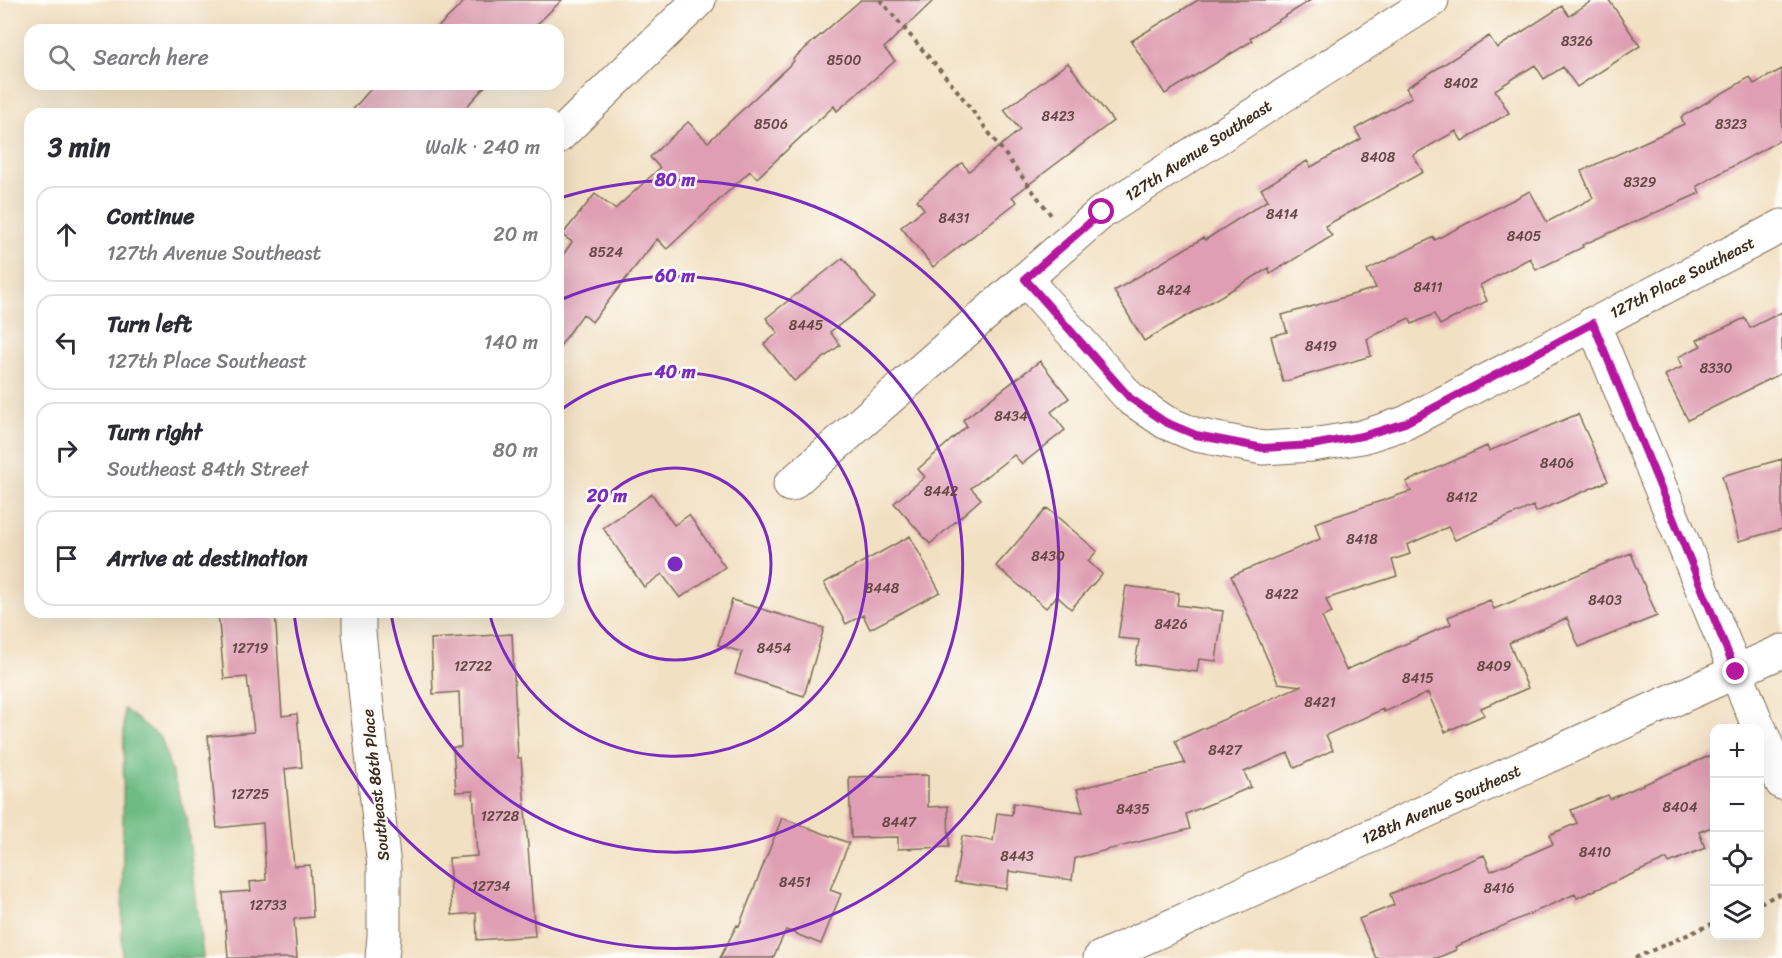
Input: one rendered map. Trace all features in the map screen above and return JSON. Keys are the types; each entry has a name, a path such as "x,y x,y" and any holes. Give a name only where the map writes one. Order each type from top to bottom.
{"street":[{"path":"564,131 699,0"},
{"name":"127th Avenue Southeast","path":"790,485 1102,212 1432,0"},
{"name":"127th Place Southeast","path":"1025,279 1130,398 1165,422 1196,435 1263,448 1312,445 1362,436 1405,423 1782,226"},
{"path":"1593,323 1757,724"},
{"name":"Southeast 86th Place","path":"359,618 384,867 382,958"},
{"name":"128th Avenue Southeast","path":"1100,958 1782,651"},
{"path":"1764,741 1782,783"}],"path":[{"path":"880,0 956,89 1070,240"},
{"path":"1764,901 1782,893"},
{"path":"1635,958 1710,925"}],"green space":[{"path":"124,709 161,738 187,821 203,958 122,958"}],"building":[{"path":"466,0 562,0 537,24 441,24"},
{"path":"861,0 934,0 884,48 895,61 837,111 834,106 757,178 750,171 667,249 657,239 592,322 583,314 564,341 564,253 572,242 564,236 564,233 595,194 615,209 660,168 650,157 688,122 708,142 794,61 793,59"},
{"path":"1198,0 1311,0 1250,38 1252,41 1165,94 1131,41"},
{"path":"1593,0 1609,0 1640,46 1577,87 1563,67 1544,79 1535,65 1495,90 1509,113 1462,141 1456,131 1413,155 1423,172 1325,226 1332,236 1270,274 1269,268 1144,341 1114,291 1203,238 1205,240 1268,200 1261,189 1307,161 1311,167 1361,139 1355,129 1412,97 1406,88 1489,36 1497,48 1562,6 1569,16"},
{"path":"1068,63 1113,121 1012,197 1017,202 933,267 901,227 924,209 917,200 962,163 969,171 1020,130 1004,110"},
{"path":"1782,69 1782,139 1697,186 1700,193 1582,245 1583,247 1536,270 1530,258 1480,285 1487,301 1440,325 1434,314 1412,324 1409,318 1367,339 1371,356 1283,382 1271,336 1287,332 1282,315 1376,288 1367,270 1434,237 1435,240 1530,191 1547,222 1593,198 1581,171 1684,124 1681,117 1750,77 1754,84"},
{"path":"370,90 482,90 465,108 354,108"},
{"path":"843,258 875,298 830,332 840,345 794,381 764,344 778,333 766,318"},
{"path":"1782,312 1782,373 1688,420 1665,375 1682,367 1678,357 1701,346 1697,340 1745,318 1750,328"},
{"path":"1040,361 1069,398 1051,412 1065,430 1022,464 1014,455 971,488 981,499 930,544 894,503 925,477 918,469 967,426 963,420"},
{"path":"1578,414 1608,481 1536,512 1533,506 1455,540 1448,527 1407,545 1410,554 1392,560 1397,576 1326,599 1332,613 1322,617 1346,670 1451,624 1448,617 1490,600 1494,609 1631,553 1657,616 1579,647 1567,618 1509,643 1528,688 1481,708 1484,715 1445,732 1428,693 1384,712 1383,709 1326,735 1333,750 1295,768 1288,753 1244,772 1251,787 1186,814 1190,829 1075,858 1072,880 1009,871 1007,889 955,882 962,836 993,841 997,813 1012,815 1013,803 1083,812 1077,789 1185,763 1175,741 1300,686 1278,683 1231,576 1320,539 1315,523 1411,491 1406,482 1487,446 1489,451"},
{"path":"1782,459 1782,529 1739,541 1722,476"},
{"path":"652,494 674,525 689,515 725,567 680,598 662,574 644,587 603,528"},
{"path":"1047,508 1097,551 1088,561 1102,574 1071,609 1057,596 1046,608 996,566"},
{"path":"910,536 940,592 870,629 863,615 846,624 824,583"},
{"path":"1126,586 1179,593 1177,605 1223,611 1216,661 1199,659 1197,672 1135,664 1139,640 1118,638"},
{"path":"732,600 824,628 804,696 735,674 742,652 718,645"},
{"path":"219,618 275,618 282,716 297,714 302,767 285,769 294,866 310,865 313,917 294,919 297,958 228,958 223,893 251,891 250,882 266,880 263,823 217,828 208,736 254,732 247,677 224,679"},
{"path":"512,634 518,758 521,758 535,936 477,940 476,913 452,915 449,858 477,856 473,791 456,792 453,747 461,747 459,692 433,694 431,639"},
{"path":"1710,756 1710,828 1699,832 1705,848 1669,863 1667,859 1577,898 1575,894 1455,947 1456,950 1437,958 1376,958 1359,919 1394,905 1390,894 1484,855 1491,871 1553,844 1549,835 1577,823 1571,810 1608,795 1610,799"},
{"path":"928,775 928,807 948,806 949,847 898,849 898,837 851,838 849,777"},
{"path":"782,818 849,843 830,890 841,894 821,944 786,930 773,958 720,958 737,925 739,926"}],"route":[{"path":"1102,212 1025,279 1130,398 1165,422 1196,435 1263,448 1312,445 1362,436 1405,423 1593,323 1736,672"}]}
